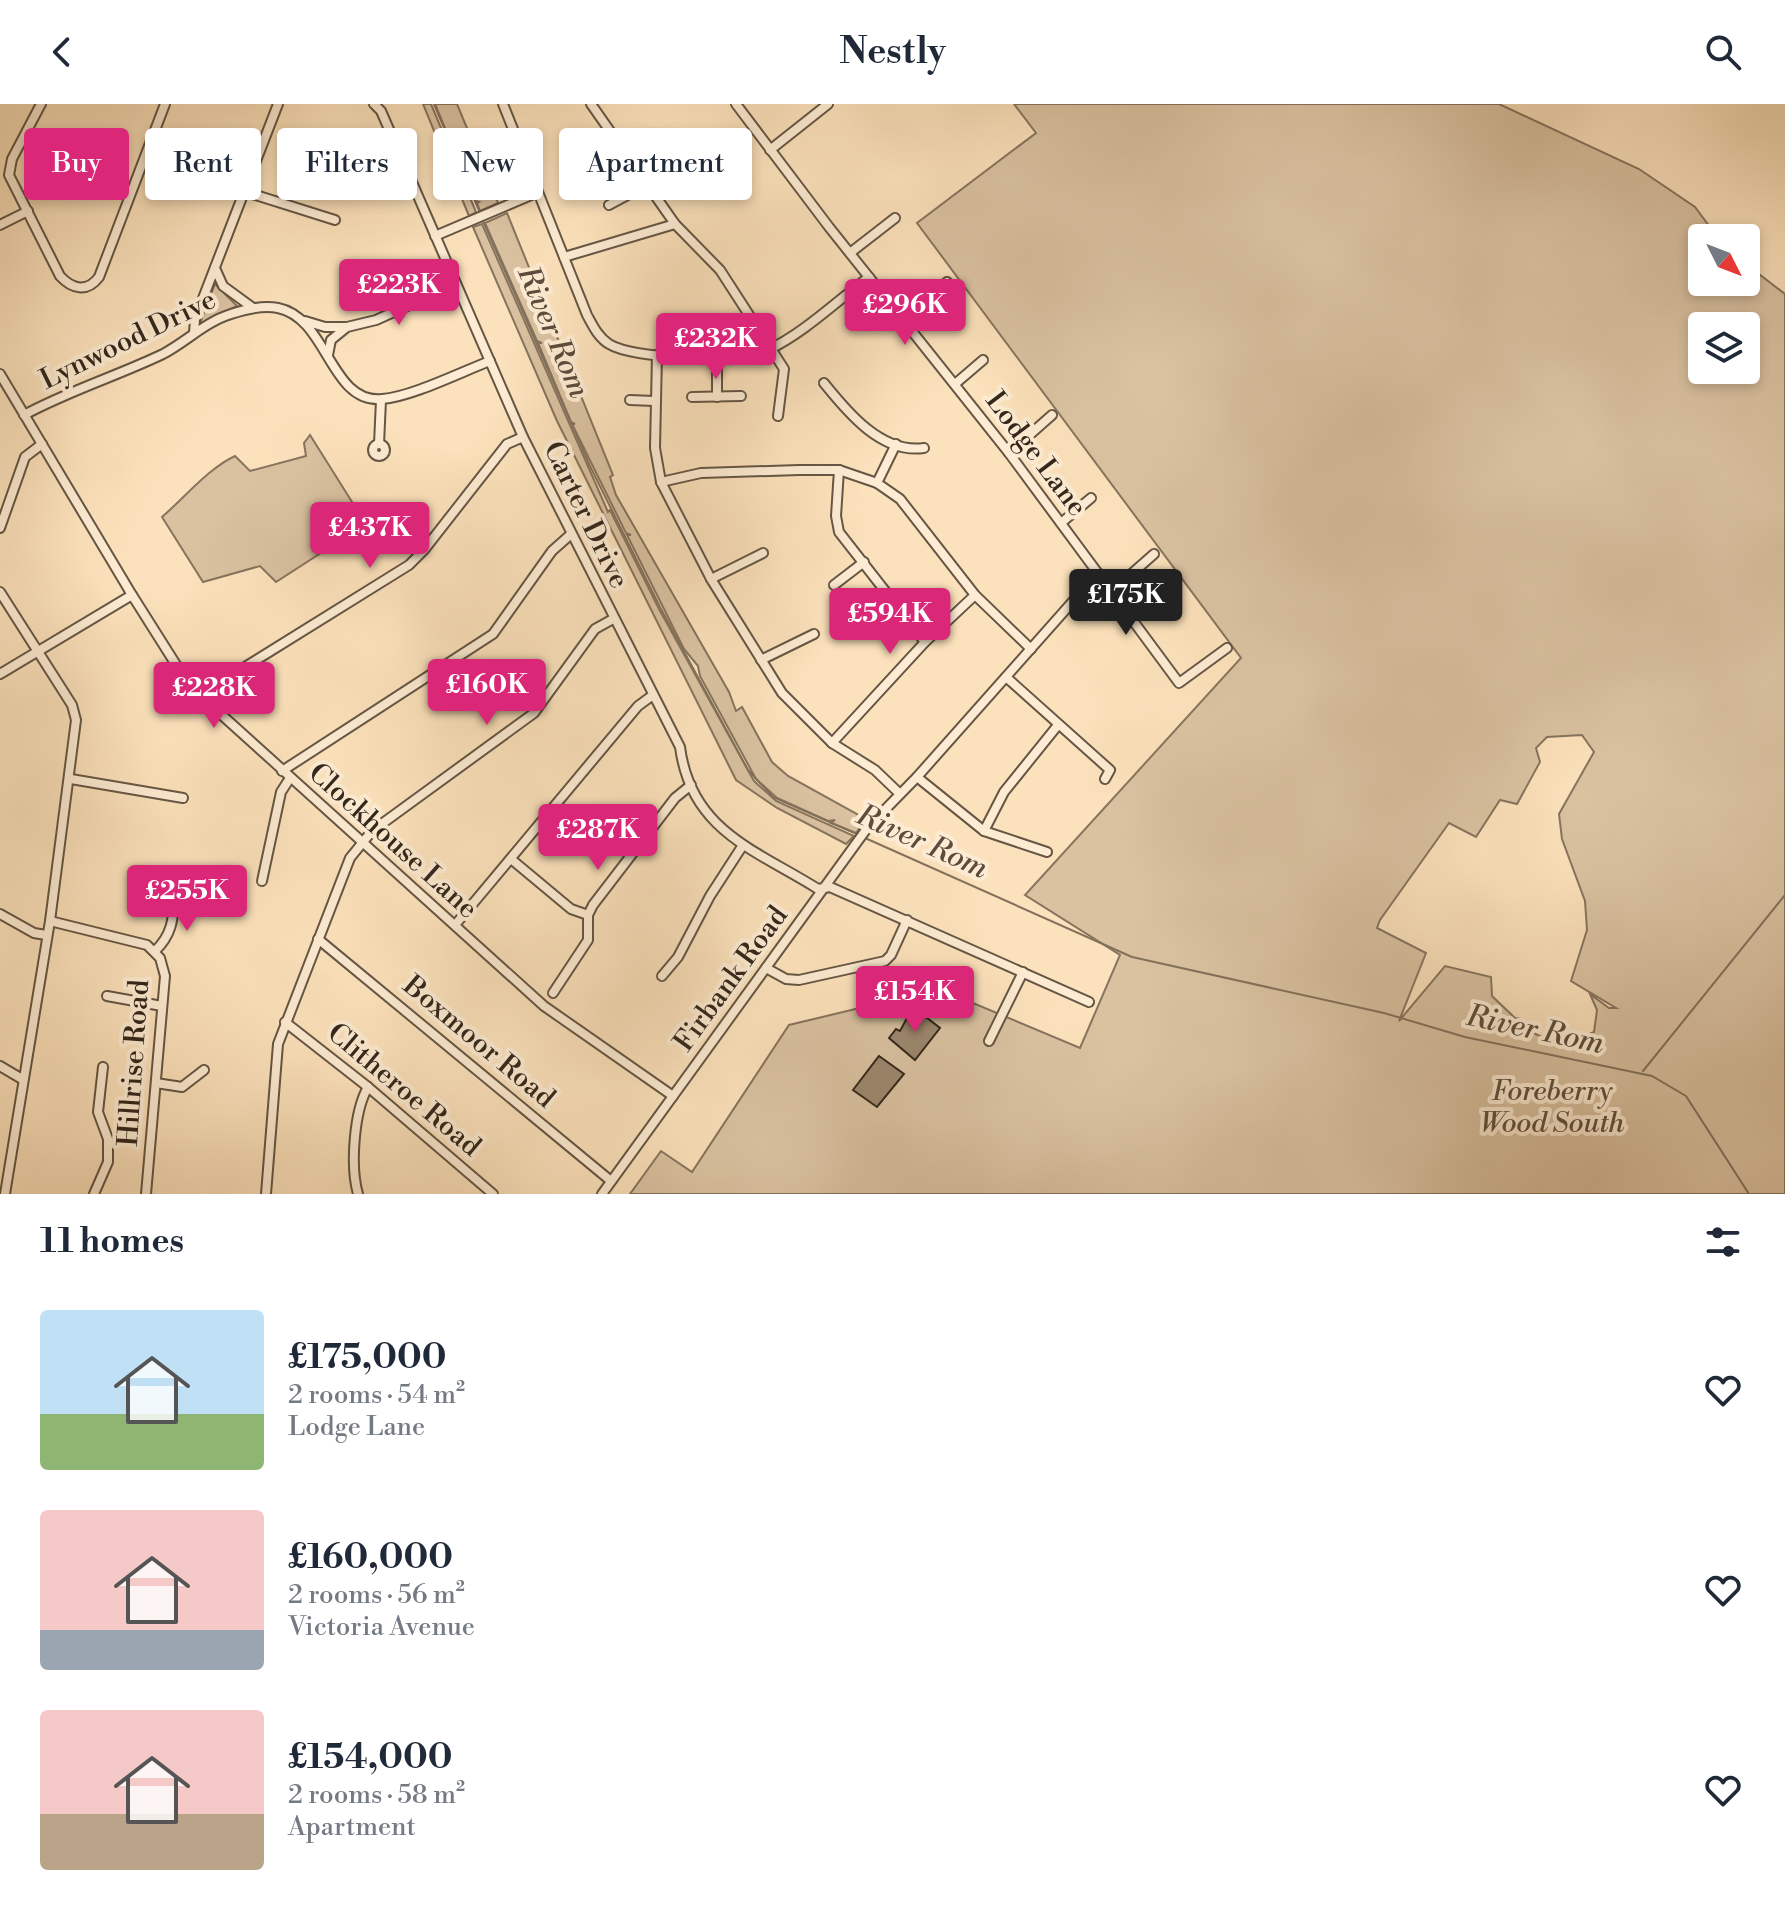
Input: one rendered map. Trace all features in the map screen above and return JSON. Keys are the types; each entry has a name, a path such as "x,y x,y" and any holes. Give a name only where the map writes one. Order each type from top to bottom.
{"street":[{"path":"41,104 8,167 9,175 60,276 68,285 79,288 87,287 99,277 165,104"},
{"path":"261,151 278,104"},
{"name":"Carter Drive","path":"374,104 381,111 523,437 680,747 682,766 691,785 716,825 743,845 818,889 830,887 1089,1002"},
{"path":"503,104 512,128"},
{"path":"591,104 608,128"},
{"name":"Lodge Lane","path":"736,104 1009,453 1179,683 1227,648"},
{"path":"770,150 828,104"},
{"path":"261,197 335,220"},
{"path":"194,333 195,319 243,200"},
{"path":"435,236 520,200"},
{"path":"539,200 587,315 598,335 618,349 657,355 750,357 770,349 869,277"},
{"path":"609,205 618,200"},
{"path":"659,200 675,224 720,270 784,369 778,416"},
{"path":"0,225 28,211"},
{"path":"850,253 895,218"},
{"path":"564,257 675,224"},
{"path":"215,268 223,286 253,308"},
{"path":"904,319 947,282"},
{"path":"328,356 331,340 347,327 376,320 456,284"},
{"name":"Lynwood Drive","path":"24,415 166,352 228,315 253,308 282,309 302,320 325,327 347,327"},
{"path":"302,320 347,386 362,398 381,400 490,361"},
{"path":"657,355 655,448 661,482 711,579 782,693 832,743 875,770 900,794"},
{"path":"717,358 717,397"},
{"path":"955,384 983,360"},
{"name":"Clockhouse Lane","path":"1,376 132,595 180,671 203,698 535,997 673,1096"},
{"path":"824,383 861,426 908,450 924,448"},
{"path":"692,397 741,396"},
{"path":"379,444 381,400"},
{"path":"630,400 654,401"},
{"path":"1009,453 1052,415"},
{"path":"203,698 216,685 409,565 507,444 523,437"},
{"path":"0,528 25,457 42,444"},
{"path":"877,483 896,444"},
{"path":"661,482 701,473 839,470 877,483 900,499 975,595 1031,649"},
{"path":"839,470 836,516 839,532 925,642"},
{"path":"1061,523 1091,498"},
{"path":"282,771 493,634 552,551 570,535"},
{"path":"711,579 763,553"},
{"path":"1112,591 1154,554"},
{"path":"834,585 864,562"},
{"name":"Firbank Road","path":"602,1194 858,840 1098,573"},
{"path":"0,592 72,705 76,720 71,779 50,921 5,1194"},
{"path":"0,674 132,595"},
{"path":"832,743 925,642 975,595"},
{"path":"266,1194 278,1044 350,858 372,831 534,713 595,629 613,619"},
{"path":"761,660 814,634"},
{"path":"1006,677 1110,770 1105,779"},
{"path":"455,925 638,706 653,695"},
{"path":"984,831 1004,792 1058,725"},
{"path":"917,777 984,831 1047,852"},
{"path":"262,881 281,792 290,778"},
{"path":"71,779 183,798"},
{"path":"556,1013 553,993 588,940 588,915 675,798 691,785"},
{"path":"662,976 678,957 710,896 743,845"},
{"path":"511,859 571,909 588,915"},
{"path":"153,892 216,897"},
{"path":"155,951 168,939 172,928 175,894"},
{"path":"0,914 34,933 46,935"},
{"path":"766,968 786,979 799,980 885,961 891,955 907,920"},
{"name":"Hillrise Road","path":"50,921 147,945 163,963 165,976 146,1194"},
{"name":"Boxmoor Road","path":"318,939 611,1181"},
{"path":"989,1041 1023,972"},
{"path":"535,997 553,993"},
{"path":"107,996 162,1006"},
{"name":"Clitheroe Road","path":"285,1022 368,1087 490,1193"},
{"path":"0,1066 22,1079"},
{"path":"94,1194 108,1162 108,1139 98,1112 103,1067"},
{"path":"156,1083 182,1087 204,1070"},
{"path":"358,1194 354,1178 359,1102 368,1087"}],"green space":[{"path":"423,104 431,104 441,128 433,128"},
{"path":"435,104 457,104 467,128 445,128"},
{"name":"Foreberry Wood South","path":"1014,104 1499,104 1639,169 1695,207 1708,224 1688,224 1688,296 1760,296 1760,275 1785,294 1785,1194 630,1194 661,1151 692,1172 789,1025 897,999 923,982 1080,1048 1120,955 1025,895 1241,658 917,223 1036,133","holes":["1582,735 1594,752 1559,814 1562,839 1585,901 1587,930 1571,981 1616,1008 1609,1008 1590,994 1597,1010 1594,1032 1562,1046 1531,1032 1492,996 1491,977 1445,966 1399,1021 1426,953 1377,928 1449,823 1476,837 1500,800 1517,804 1540,762 1536,748 1547,737"]},
{"path":"462,200 471,200 476,212 469,216"},
{"path":"497,200 498,203 480,211 479,202 476,201"},
{"path":"507,213 613,475 610,477 616,495 729,692 736,711 742,707 772,762 788,776 866,819 856,833 831,823 835,820 828,821 777,798 756,779 700,676 698,666 684,649 627,535 631,535 626,533 572,424 575,424 571,422 538,343 542,343 537,341 485,223"},
{"path":"482,224 608,512 610,510 659,609 754,781 776,801 854,836 846,844 777,808 736,780 557,421 473,227"},
{"path":"215,284 237,306 199,326"},
{"path":"310,435 364,521 358,529 276,582 260,566 203,582 162,517 225,461 235,456 250,471 306,456 304,443"}],"building":[{"path":"913,1007 940,1028 915,1060 889,1038 896,1029 900,1031"},
{"path":"879,1056 904,1074 877,1107 853,1090"}],"waterway":[{"name":"River Rom","path":"434,104 481,215"},
{"name":"River Rom","path":"483,221 590,466 660,607 748,770 773,797 859,835"},
{"name":"River Rom","path":"865,838 1132,957 1384,1013 1465,1037 1652,1076 1686,1096 1749,1194"},
{"path":"1643,1071 1785,895"}]}
